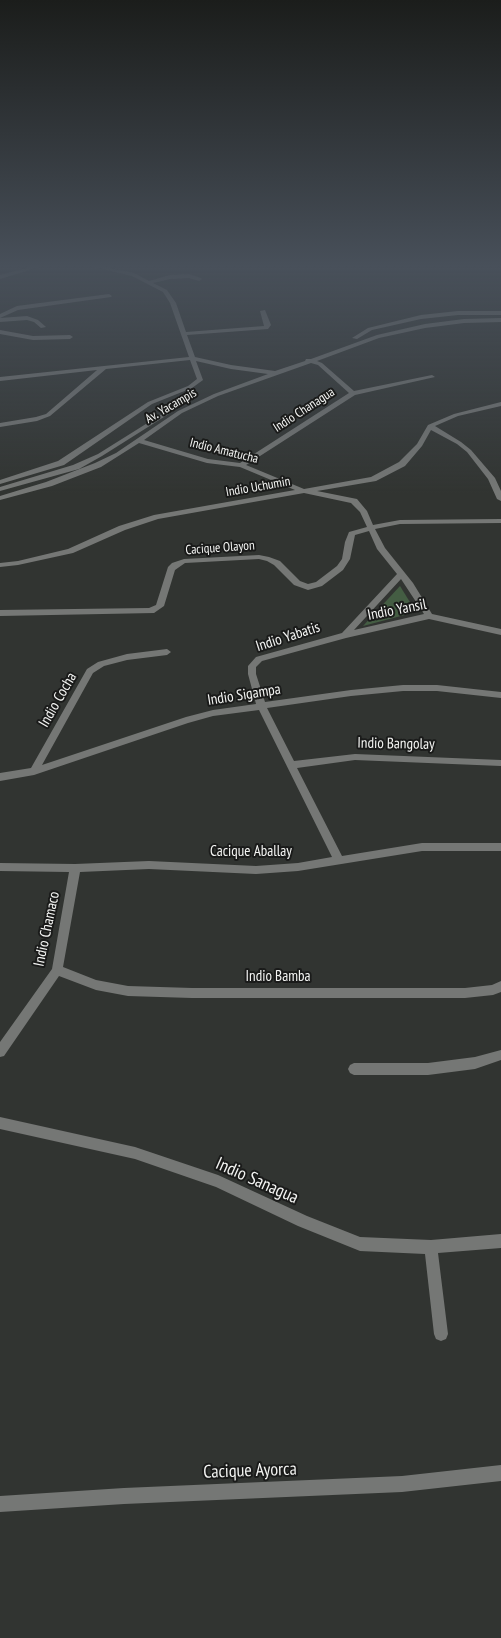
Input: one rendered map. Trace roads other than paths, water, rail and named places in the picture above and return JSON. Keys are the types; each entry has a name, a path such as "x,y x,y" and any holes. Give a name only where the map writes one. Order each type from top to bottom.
{"street":[{"path":"0,482 62,463 150,403 198,383 200,380 185,340"},
{"path":"0,489 76,467 100,455 184,403 263,371 348,340"},
{"name":"Av. Yacampis","path":"0,498 76,475 118,454 194,405 274,373 367,340"},
{"path":"0,379 192,358 231,367 274,373"},
{"path":"296,359 311,360 320,364 353,393"},
{"path":"0,425 37,420 48,415 105,367"},
{"path":"231,367 241,375"},
{"name":"Indio Chanagua","path":"241,465 353,393 432,377"},
{"path":"430,426 441,420 456,415 501,404"},
{"path":"430,426 459,442 469,451 491,478 501,499"},
{"name":"Indio Uchumin","path":"0,565 18,563 70,551 122,528 157,517 373,479 402,464 420,445 430,426"},
{"name":"Indio Amatucha","path":"138,440 207,461 241,465 303,491 345,498 354,501 363,511 381,549 401,574 429,616"},
{"name":"Cacique Olayon","path":"0,613 151,611 160,606 171,569 175,565 184,561 259,557 269,559 277,563 297,583 308,586 319,584 340,568 346,559 352,534 370,527 400,522 501,521"},
{"name":"Indio Yabatis","path":"339,861 262,707 252,666 259,659 344,635 401,574"},
{"name":"Indio Yansil","path":"344,635 429,616 501,632"},
{"name":"Indio Cocha","path":"34,771 90,671 101,664 127,657 167,652"},
{"name":"Indio Sigampa","path":"0,777 34,771 186,720 214,713 351,693 403,688 437,688 501,695"},
{"name":"Indio Bangolay","path":"291,765 355,757 501,763"},
{"name":"Cacique Aballay","path":"0,867 74,868 149,865 256,870 298,867 339,861 388,851 422,847 501,847"},
{"name":"Indio Chamaco","path":"0,1052 57,970 74,868"},
{"name":"Indio Bamba","path":"57,970 96,985 128,991 465,993 493,990 501,986"},
{"path":"354,1069 428,1069 475,1063 501,1055"},
{"name":"Indio Sanagua","path":"0,1123 142,1155 218,1181 303,1221 360,1244 431,1247 501,1241"},
{"path":"431,1247 441,1334"},
{"name":"Cacique Ayorca","path":"0,1504 132,1495 402,1484 501,1473"}]}
